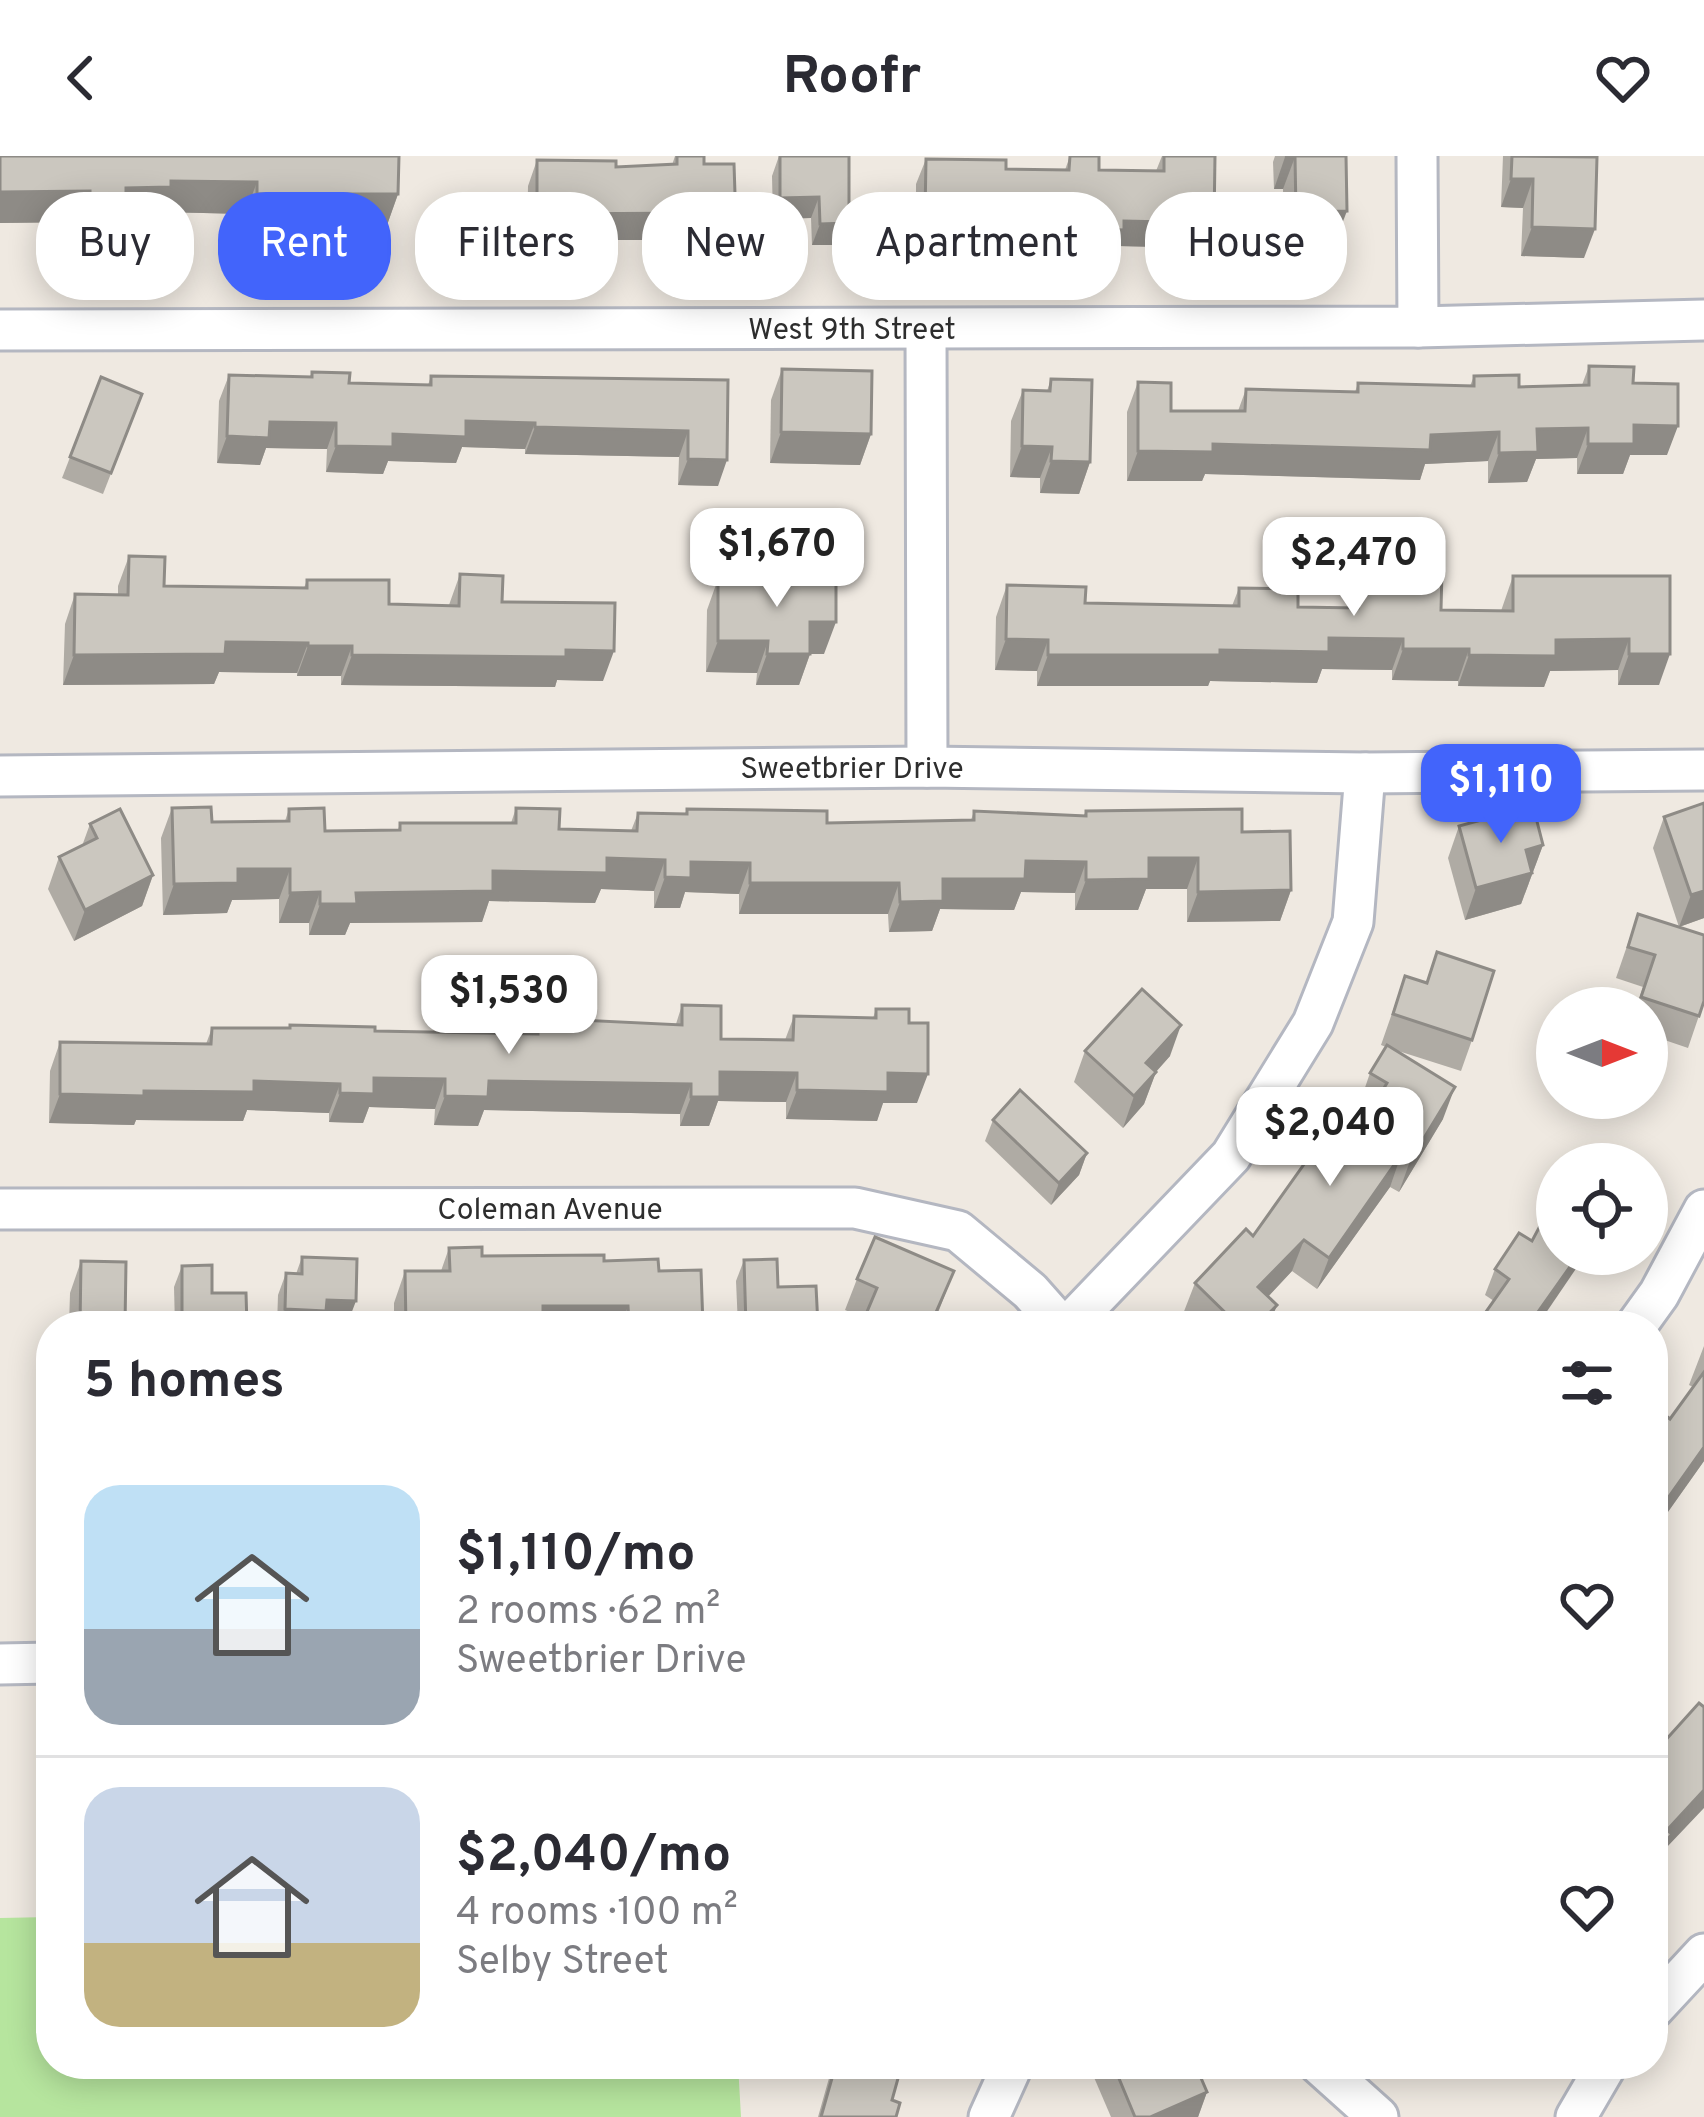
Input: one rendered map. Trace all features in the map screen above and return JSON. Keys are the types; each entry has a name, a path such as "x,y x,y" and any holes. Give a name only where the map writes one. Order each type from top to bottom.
{"street":[{"path":"1417,156 1418,327"},
{"name":"West 9th Street","path":"0,330 1418,327 1704,320"},
{"path":"926,329 927,767"},
{"name":"Sweetbrier Drive","path":"0,776 927,767 1365,773 1704,770"},
{"path":"1080,1311 1231,1156 1313,1023 1353,922 1365,773"},
{"name":"Coleman Avenue","path":"0,1210 855,1208 958,1231 1050,1311"},
{"path":"1647,1311 1704,1210"},
{"path":"0,1664 36,1663"},
{"path":"1668,1993 1704,1954"},
{"path":"988,2117 1006,2079"},
{"path":"1336,2079 1378,2117"},
{"path":"1576,2117 1598,2079"}],"green space":[{"path":"36,1917 36,2079 739,2079 741,2117 0,2117 0,1918"}],"building":[{"path":"0,156 399,156 398,194 257,192 257,182 171,181 171,187 126,188 126,192 0,192"},
{"path":"677,156 704,156 704,164 734,164 735,192 642,192 642,213 618,214 618,192 537,192 537,160 616,161 616,167 677,164"},
{"path":"780,156 849,156 849,192 832,192 832,224 820,224 819,197 780,192"},
{"path":"1070,156 1099,156 1099,170 1164,171 1164,156 1215,156 1214,192 1145,192 1145,221 1124,221 1124,230 1121,192 925,192 926,159 1006,160 1006,169 1069,170"},
{"path":"1285,156 1346,156 1347,192 1296,192 1295,157"},
{"path":"1512,156 1597,157 1595,229 1532,227 1533,179 1511,179"},
{"path":"1589,366 1634,367 1633,383 1678,384 1678,426 1634,425 1634,444 1588,444 1588,428 1537,429 1538,452 1499,453 1499,432 1431,435 1430,450 1213,444 1213,452 1138,451 1138,382 1171,383 1171,411 1245,411 1246,389 1358,392 1358,383 1474,386 1474,376 1519,375 1519,387 1589,385"},
{"path":"782,369 872,371 871,434 781,432"},
{"path":"312,372 350,373 349,383 431,385 431,376 728,380 727,460 688,459 688,431 535,427 535,423 466,421 466,437 393,434 393,447 336,446 336,423 270,422 269,438 227,436 229,375 312,377"},
{"path":"101,377 142,394 111,473 70,457"},
{"path":"1051,379 1092,380 1090,462 1051,461 1052,447 1022,446 1023,390 1050,391"},
{"path":"129,556 165,557 164,586 307,588 307,580 389,580 389,604 459,606 460,574 503,576 502,602 615,603 614,651 566,650 566,657 352,655 352,646 226,642 225,654 74,655 75,594 128,595"},
{"path":"812,566 836,566 836,622 810,622 810,654 767,654 768,641 718,641 718,579 812,580"},
{"path":"1395,570 1442,570 1441,610 1513,611 1513,576 1670,576 1670,654 1629,654 1629,639 1556,640 1556,656 1469,655 1469,649 1403,649 1403,639 1329,638 1329,652 1048,655 1048,640 1006,639 1007,585 1086,587 1085,603 1239,606 1239,588 1298,589 1298,607 1358,608 1358,576 1395,577"},
{"path":"1704,803 1704,891 1691,895 1664,817"},
{"path":"1533,806 1543,845 1526,850 1532,873 1476,888 1459,826"},
{"path":"211,807 212,822 289,821 289,809 324,808 325,831 400,830 400,823 516,823 516,808 560,809 559,829 637,831 638,813 687,814 687,809 827,811 827,823 974,820 974,811 1086,816 1086,811 1242,809 1242,832 1290,831 1291,890 1198,892 1198,858 1149,858 1149,879 1086,880 1086,862 1026,861 1025,879 943,879 943,901 900,902 899,883 750,883 750,863 691,862 691,878 665,877 665,860 607,858 607,873 493,871 493,891 356,893 357,904 320,904 320,892 290,893 290,869 238,869 238,883 174,884 172,808"},
{"path":"120,809 153,875 85,910 59,857 97,838 90,824"},
{"path":"1638,914 1704,935 1704,1001 1699,1016 1668,1006 1668,987 1644,987 1655,955 1628,947"},
{"path":"1437,952 1494,971 1472,1040 1393,1014 1405,976 1427,983"},
{"path":"1142,989 1181,1025 1146,1063 1156,1072 1134,1096 1085,1051"},
{"path":"682,1005 721,1006 721,1039 793,1040 794,1016 876,1018 876,1009 909,1009 909,1023 928,1023 928,1074 888,1073 888,1092 797,1090 797,1073 720,1072 720,1097 691,1097 691,1084 489,1081 488,1097 445,1096 445,1079 374,1078 374,1094 340,1093 340,1084 254,1081 254,1092 60,1094 60,1042 211,1044 212,1028 290,1025 538,1034 538,1018 682,1025"},
{"path":"1387,1045 1455,1087 1410,1161 1401,1155 1329,1258 1304,1240 1258,1287 1277,1305 1271,1311 1224,1311 1195,1283 1246,1229 1253,1236 1322,1139 1344,1154 1387,1083 1370,1073"},
{"path":"1020,1090 1087,1153 1059,1183 993,1120"},
{"path":"1519,1233 1532,1241 1536,1233 1536,1275 1564,1275 1539,1311 1487,1311 1509,1279 1495,1269"},
{"path":"875,1237 954,1271 937,1311 867,1311 877,1288 857,1279"},
{"path":"482,1247 482,1256 658,1259 659,1271 701,1270 702,1311 543,1306 543,1311 406,1311 405,1271 450,1271 449,1248"},
{"path":"302,1257 357,1259 356,1301 327,1300 326,1311 285,1309 286,1273 302,1274"},
{"path":"777,1259 778,1287 816,1286 817,1311 746,1311 744,1260"},
{"path":"81,1261 126,1262 125,1311 80,1311"},
{"path":"212,1265 212,1293 246,1293 247,1311 182,1311 182,1266"},
{"path":"1704,1372 1704,1447 1668,1498 1668,1417"},
{"path":"1699,1703 1704,1707 1704,1790 1668,1829 1668,1737"},
{"path":"832,2079 898,2079 892,2100 900,2103 896,2117 821,2117"},
{"path":"1119,2079 1201,2079 1207,2092 1150,2117 1135,2117"}]}
